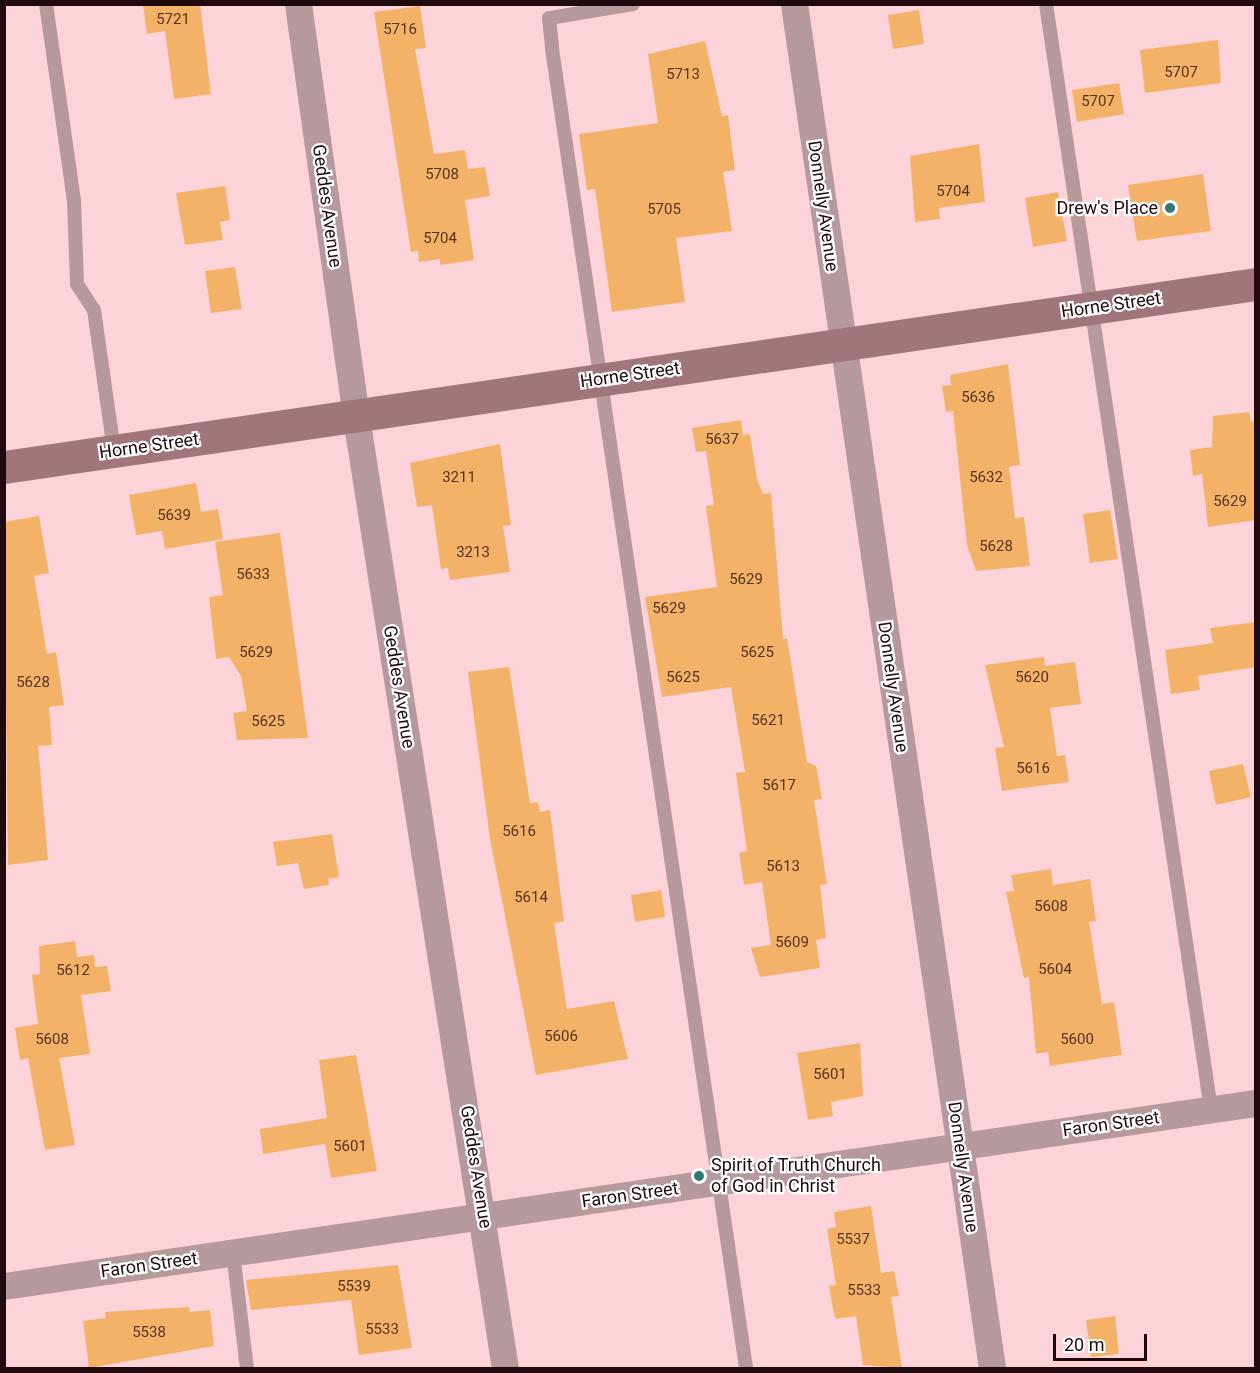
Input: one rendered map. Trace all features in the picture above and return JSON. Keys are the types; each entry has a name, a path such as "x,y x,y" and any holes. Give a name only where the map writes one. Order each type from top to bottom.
{"street":[{"name":"Geddes Avenue","path":"298,4 356,416 484,1216 506,1368"},
{"name":"Donnelly Avenue","path":"794,4 992,1368"},
{"name":"Horne Street","path":"4,467 1256,284"},
{"name":"Faron Street","path":"4,1286 1256,1103"}],"lane":[{"path":"46,4 74,201 77,284 94,310 114,451"},
{"path":"633,4 549,18 604,379 746,1368"},
{"path":"1046,4 1210,1110"},
{"path":"233,1253 248,1368"}],"building":[{"path":"143,4 200,4 211,94 174,99 165,31 147,34"},
{"path":"420,6 426,48 415,49 434,154 465,150 468,169 485,167 490,196 465,200 474,260 440,265 440,259 419,262 418,251 411,252 374,12"},
{"path":"919,10 924,44 893,49 888,15"},
{"path":"1218,40 1221,83 1145,93 1140,50"},
{"path":"705,41 722,116 728,115 735,170 723,172 732,231 676,238 685,302 612,312 595,189 587,190 579,134 658,123 648,54"},
{"path":"1119,83 1124,114 1077,122 1072,90"},
{"path":"979,144 985,202 939,208 940,219 915,222 910,156"},
{"name":"Drew's Place","path":"1203,174 1211,231 1137,241 1128,185"},
{"path":"225,186 230,220 220,222 223,240 185,245 176,193"},
{"path":"1058,192 1067,241 1033,247 1025,198"},
{"path":"235,267 242,309 211,313 205,271"},
{"path":"1008,364 1020,465 1009,467 1015,518 1024,517 1030,566 976,571 967,545 953,411 946,412 942,386 951,385 950,375"},
{"path":"1249,412 1251,422 1256,421 1256,520 1208,527 1202,474 1193,476 1190,450 1212,447 1213,416"},
{"path":"741,420 743,435 750,434 757,479 763,494 771,493 783,639 787,638 807,762 816,766 822,799 814,800 827,884 820,885 826,938 816,940 820,968 760,977 751,948 771,945 762,882 744,885 739,853 747,851 736,773 745,772 731,687 662,697 645,597 717,587 706,506 714,505 706,451 696,452 692,428"},
{"path":"500,444 511,525 503,526 510,572 450,580 448,568 441,569 432,505 417,507 410,463"},
{"path":"196,483 201,512 218,509 223,539 165,549 162,531 136,535 129,495"},
{"path":"1110,510 1118,559 1090,563 1083,514"},
{"path":"39,516 49,573 34,576 47,654 56,652 64,705 49,707 52,745 38,746 48,860 8,865 4,522"},
{"path":"280,533 308,738 237,740 233,713 247,711 241,676 229,657 216,659 209,597 223,595 215,542"},
{"path":"1256,622 1256,667 1198,676 1200,690 1171,694 1165,650 1213,643 1210,628"},
{"path":"1044,657 1045,666 1075,662 1081,704 1050,708 1057,756 1065,755 1069,782 1002,791 995,748 1004,747 985,665"},
{"path":"509,667 530,803 538,802 540,812 550,810 564,921 554,923 567,1009 614,1001 628,1059 536,1075 490,839 468,672"},
{"path":"1243,764 1251,797 1216,805 1209,771"},
{"path":"332,834 339,877 328,879 329,885 304,889 298,863 277,866 273,842"},
{"path":"1051,869 1053,885 1090,879 1096,921 1089,922 1102,1004 1114,1002 1122,1055 1050,1066 1048,1052 1036,1054 1029,977 1024,978 1006,892 1014,891 1011,875"},
{"path":"661,890 665,917 635,922 631,895"},
{"path":"75,941 77,957 94,955 95,967 107,966 111,991 81,995 90,1054 59,1058 75,1145 45,1150 28,1058 20,1060 15,1028 38,1024 32,975 40,974 39,946"},
{"path":"860,1043 863,1096 831,1102 833,1116 808,1120 797,1053"},
{"path":"356,1055 377,1171 331,1178 325,1144 263,1154 260,1129 327,1118 319,1060"},
{"path":"871,1206 881,1273 894,1271 899,1296 891,1297 902,1368 863,1365 856,1316 836,1319 833,1309 829,1286 836,1285 827,1229 836,1227 834,1212"},
{"path":"398,1265 412,1348 359,1355 351,1300 251,1310 246,1280"},
{"path":"189,1307 190,1312 210,1310 214,1346 89,1368 83,1321 106,1318 105,1312"},
{"path":"1115,1316 1119,1354 1091,1357 1086,1320"}],"place":[{"name":"Drew's Place","path":"1170,208"},
{"name":"Spirit of Truth Church of God in Christ","path":"699,1176"}]}
